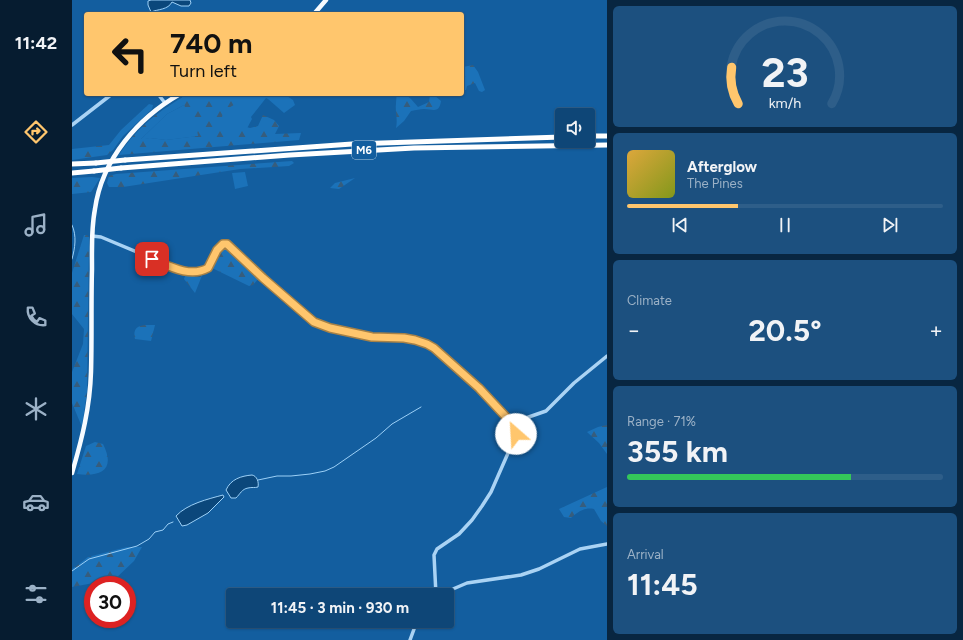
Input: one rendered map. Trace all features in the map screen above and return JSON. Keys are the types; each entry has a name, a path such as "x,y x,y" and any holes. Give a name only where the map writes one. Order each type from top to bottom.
{"highway":[{"name":"M6","path":"72,164 344,144 555,136"},
{"path":"595,136 607,136"},
{"name":"M6","path":"72,173 290,154 414,148 607,146"}],"main road":[{"path":"316,12 326,0"},
{"path":"72,472 84,430 89,398 92,236 99,190 109,166 118,150 130,134 148,116 177,96"}],"street":[{"path":"72,125 109,96"},
{"path":"160,96 165,103"},
{"path":"92,236 101,237 187,272 204,270 208,268 220,246 227,244 263,278 314,322 330,328 372,337 404,338 415,340 434,348 479,388 510,420 518,426"},
{"path":"510,420 523,419 546,411 574,383 607,356"},
{"path":"437,588 434,555 437,549 459,534 482,506 491,492 512,444 518,426 523,419"},
{"path":"454,588 467,583 521,575 539,569 580,549 607,544"},
{"path":"410,640 414,628"}],"green space":[{"path":"473,65 478,72 485,90 482,92 479,91 475,83 467,86 466,90 464,90 464,67"},
{"path":"184,96 243,96 242,101 224,112 221,132 225,135 229,134 239,125 250,128 258,126 263,115 274,120 279,126 275,134 301,133 299,140 119,155 142,127 158,113","holes":["184,105 197,130 198,136 166,140 150,138 141,139 167,114"]},
{"path":"287,96 293,100 295,105 284,113 266,98 251,117 252,119 243,136 198,134 199,136 166,140 150,138 140,140 167,114 184,105 182,97"},
{"path":"396,96 407,96 418,107 429,102 430,96 435,96 441,101 439,108 435,110 422,109 411,111 404,121 396,128"},
{"path":"149,104 153,105 152,109 123,136 113,150 107,155 72,160 72,149 109,145 121,130"},
{"path":"292,161 294,163 289,166 240,169 123,187 109,187 107,183 109,176 116,174"},
{"path":"245,172 248,186 235,189 232,173"},
{"path":"72,178 100,178 91,192 72,194"},
{"path":"355,178 339,189 330,188 335,183"},
{"path":"84,235 89,237 87,391 82,427 72,403 72,372 83,344 84,329 72,314 72,273"},
{"path":"223,246 225,246 259,278 253,285 249,286 210,267"},
{"path":"186,273 203,273 195,293 184,279"},
{"path":"155,325 151,341 135,339 134,333 136,329 139,326"},
{"path":"607,425 607,454 599,443 587,432"},
{"path":"95,442 103,444 107,453 107,466 99,473 86,475 77,474 86,446"},
{"path":"607,487 607,526 601,521 594,509 584,509 571,518 564,517 559,509"},
{"path":"127,547 142,547 134,561 118,576 84,576 84,585 72,587 72,569 88,557"}],"shaded area":[{"path":"190,0 191,3 189,6 181,6 172,2 168,7 151,12 148,1"},
{"path":"252,475 257,480 258,487 246,489 236,498 231,498 226,490 228,486 240,477"},
{"path":"223,495 224,497 208,513 187,525 182,526 176,516 192,505"}],"waterway":[{"path":"72,225 75,233 72,259"},
{"path":"258,480 277,476 310,474 325,471 334,467 376,438 392,424 421,407"},
{"path":"72,571 89,559 137,546 149,539 155,532 163,530 168,524 173,522"}],"route":[{"path":"152,259 186,272 196,272 208,268 220,246 227,244 294,306 314,322 330,328 372,337 404,338 415,340 434,348 479,388 508,419 518,426 516,434"}]}
